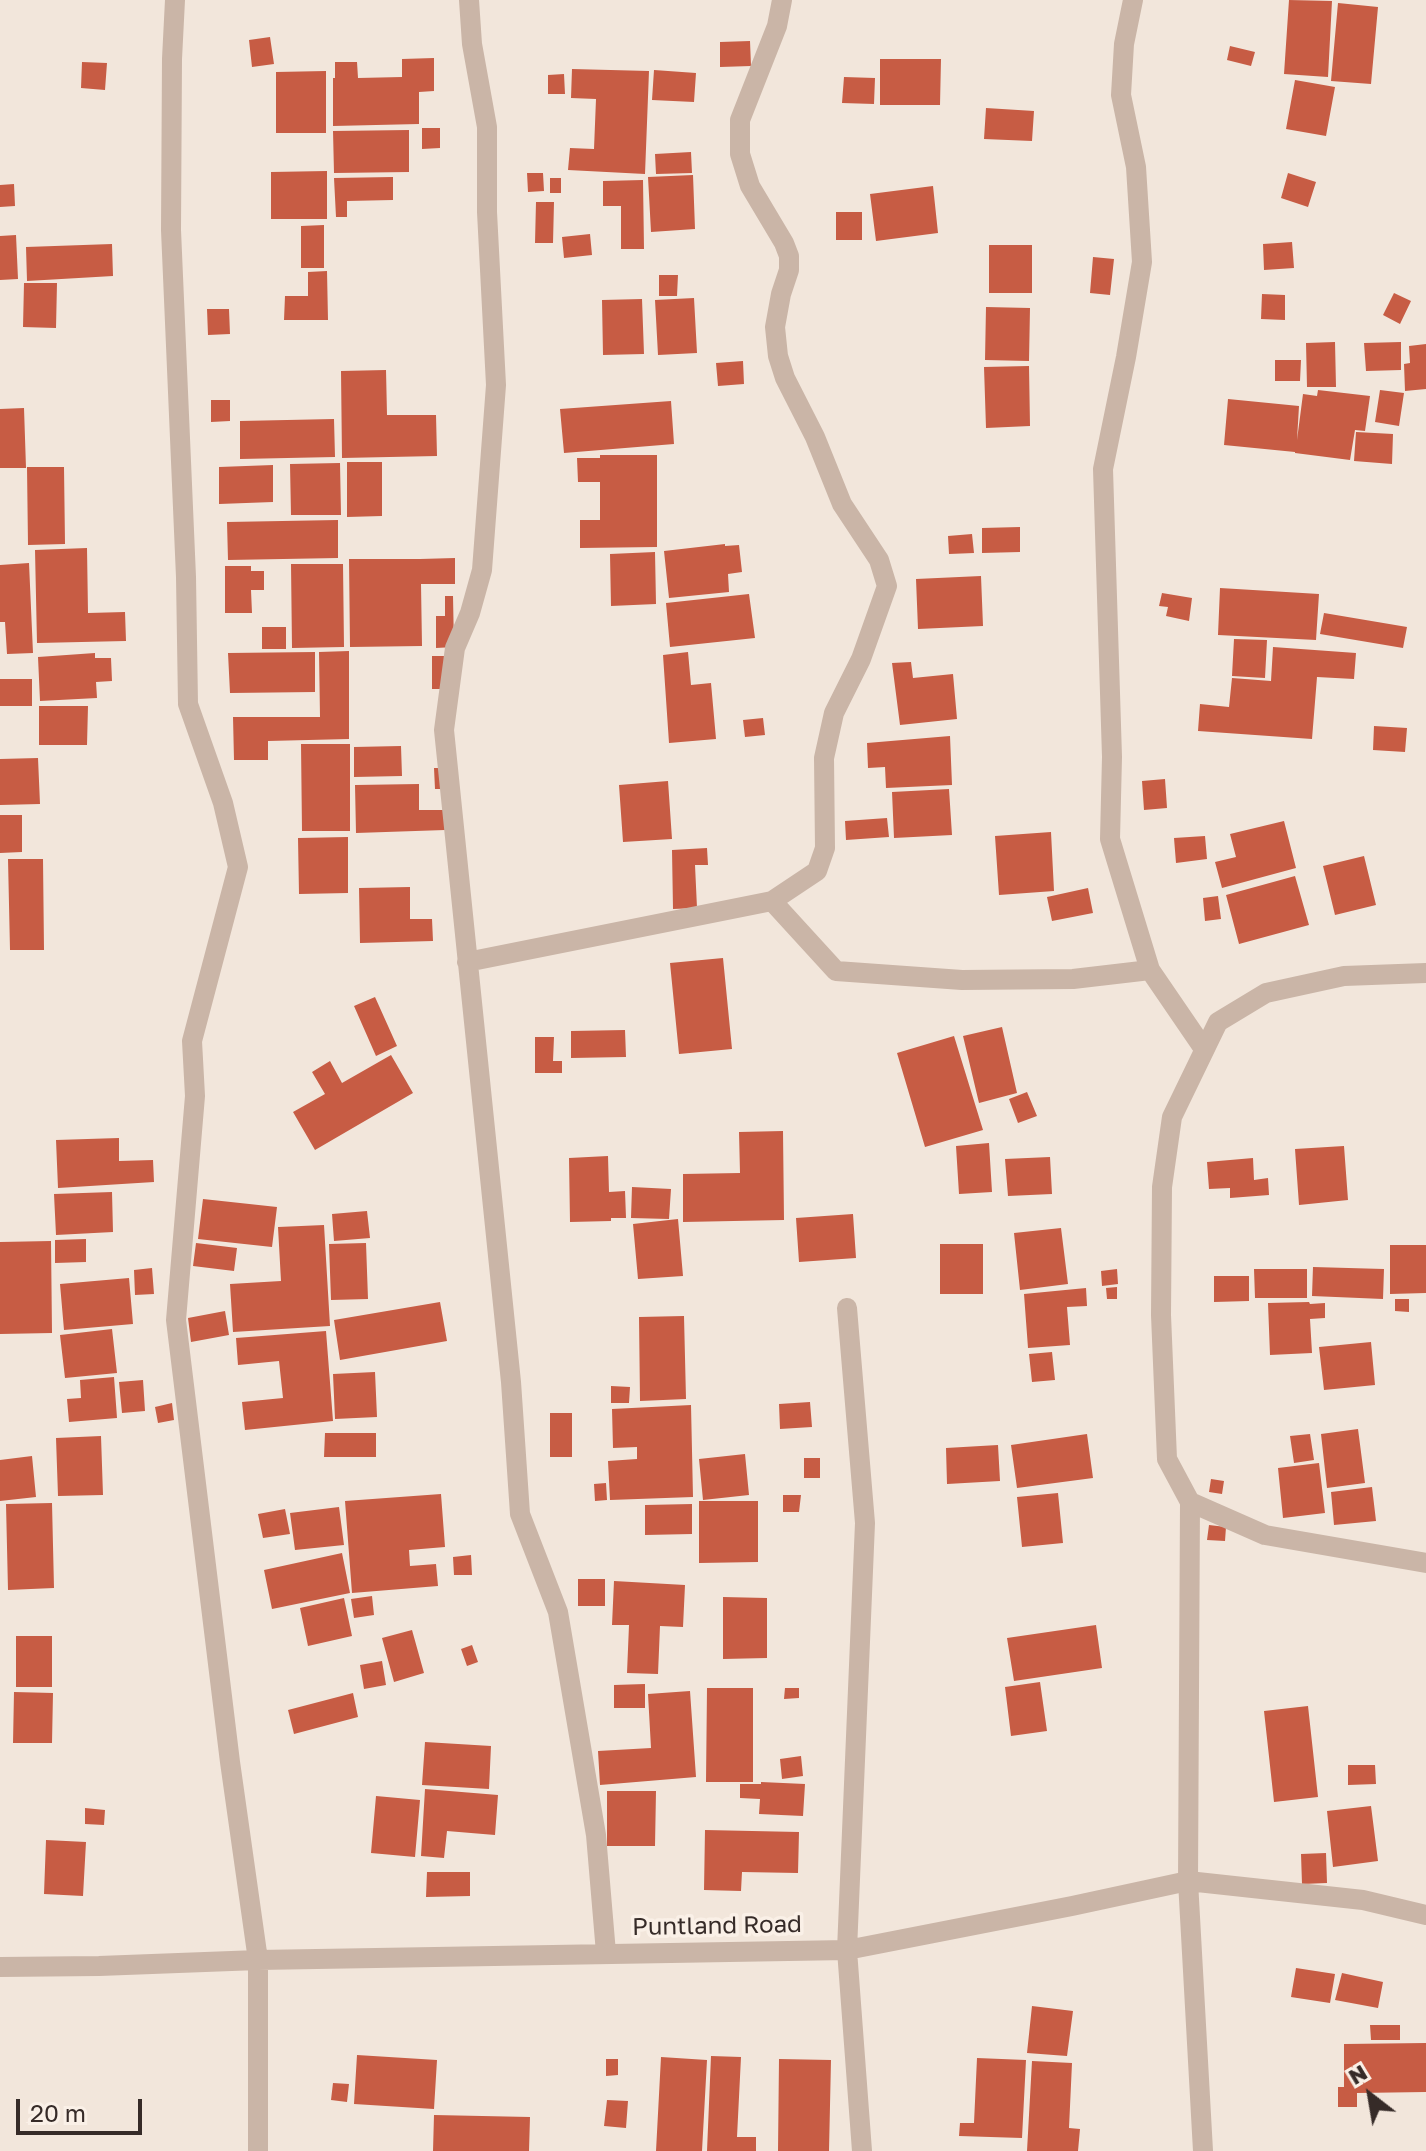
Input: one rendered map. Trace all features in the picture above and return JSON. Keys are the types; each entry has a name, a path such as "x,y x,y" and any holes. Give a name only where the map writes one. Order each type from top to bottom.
{"street":[{"path":"175,0 171,230 186,577 188,704 223,803 238,867 192,1041 195,1096 176,1320 230,1762 258,1960 258,2151"},
{"path":"469,0 472,44 487,127 487,212 496,385 482,570 470,613 455,648 444,730 511,1382 520,1514 558,1612 596,1835 606,1953"},
{"path":"467,962 772,901 817,871 825,848 824,758 834,713 861,659 887,586 879,560 842,504 815,437 785,378 778,356 775,327 789,270 789,256 750,186 740,154 740,120 777,26 782,0"},
{"path":"1133,0 1124,44 1121,95 1136,167 1142,262 1103,469 1112,757 1110,839 1150,970 1204,1049"},
{"path":"772,901 836,971 962,980 1073,979 1150,970"},
{"path":"1203,2151 1188,1881 1190,1502 1167,1459 1161,1315 1162,1187 1172,1117 1218,1022 1266,993 1344,976 1425,971"},
{"path":"847,1308 865,1523 847,1950 862,2151"},
{"path":"1190,1502 1265,1535 1426,1563"},
{"name":"Puntland Road","path":"0,1967 847,1950 1188,1881 1363,1900 1426,1915"}],"building":[{"path":"1289,0 1332,1 1328,77 1284,74"},
{"path":"1338,3 1378,7 1371,84 1331,81"},
{"path":"270,37 274,64 252,67 249,40"},
{"path":"750,41 751,66 720,67 720,42"},
{"path":"1230,46 1255,52 1251,66 1227,60"},
{"path":"434,58 434,91 419,92 419,124 333,126 335,62 357,62 358,78 402,77 402,59"},
{"path":"880,59 941,59 940,105 880,105"},
{"path":"82,62 107,63 105,90 81,88"},
{"path":"572,69 649,71 645,174 568,170 570,148 594,149 596,99 571,98"},
{"path":"654,70 696,73 694,102 652,100"},
{"path":"326,71 326,133 276,133 276,72"},
{"path":"564,74 565,94 548,94 548,75"},
{"path":"844,77 875,78 874,104 842,103"},
{"path":"1295,80 1335,87 1326,136 1286,129"},
{"path":"986,108 1034,111 1032,141 984,139"},
{"path":"422,128 440,128 440,148 422,149"},
{"path":"409,130 409,172 334,173 333,131"},
{"path":"691,152 692,173 656,174 655,154"},
{"path":"327,171 327,219 271,219 271,172"},
{"path":"527,173 543,173 544,191 528,192"},
{"path":"1288,173 1316,182 1308,207 1281,198"},
{"path":"693,175 695,229 651,232 648,177"},
{"path":"393,177 393,200 347,201 347,217 336,217 334,178"},
{"path":"550,178 561,178 561,193 550,193"},
{"path":"643,180 644,249 621,249 621,206 603,206 603,181"},
{"path":"14,184 15,206 0,207 0,185"},
{"path":"933,186 938,233 876,241 870,194"},
{"path":"536,202 554,202 553,243 535,243"},
{"path":"836,212 862,212 862,240 836,240"},
{"path":"324,225 324,268 301,268 301,226"},
{"path":"590,234 592,255 564,258 562,237"},
{"path":"16,235 18,279 0,280 0,236"},
{"path":"1292,242 1294,268 1264,270 1263,244"},
{"path":"112,244 113,276 27,281 26,247"},
{"path":"989,245 1032,245 1032,293 989,293"},
{"path":"1093,257 1114,259 1110,295 1090,293"},
{"path":"327,271 328,320 284,320 285,296 308,296 308,272"},
{"path":"659,275 678,275 677,296 659,296"},
{"path":"24,283 57,283 56,328 23,327"},
{"path":"1394,293 1411,301 1400,324 1383,315"},
{"path":"1262,294 1285,295 1285,320 1261,319"},
{"path":"694,298 697,353 658,355 655,300"},
{"path":"642,299 644,354 603,355 602,300"},
{"path":"986,307 1030,308 1029,361 985,360"},
{"path":"207,309 229,309 230,334 208,335"},
{"path":"1335,342 1336,387 1307,387 1306,343"},
{"path":"1401,342 1401,370 1366,371 1364,343"},
{"path":"1426,344 1426,389 1405,391 1404,364 1410,363 1409,346"},
{"path":"1275,360 1301,360 1300,381 1275,381"},
{"path":"743,361 744,384 718,386 716,363"},
{"path":"1029,366 1030,426 986,428 984,367"},
{"path":"386,370 387,415 436,415 437,456 342,458 341,371"},
{"path":"1318,390 1370,396 1365,431 1355,430 1350,460 1224,445 1228,399 1299,406 1297,440 1303,394 1317,396"},
{"path":"1380,390 1404,393 1399,426 1375,422"},
{"path":"211,400 230,400 230,421 211,422"},
{"path":"671,401 674,444 564,453 560,409"},
{"path":"24,408 26,468 0,468 0,409"},
{"path":"334,419 335,457 240,459 240,421"},
{"path":"1356,432 1393,434 1392,464 1354,461"},
{"path":"600,455 657,455 657,547 580,548 580,520 600,520 600,482 578,482 577,458 600,458"},
{"path":"347,462 382,462 382,516 347,517"},
{"path":"340,463 341,515 291,515 290,464"},
{"path":"273,465 273,502 219,504 219,467"},
{"path":"27,467 64,467 65,544 28,545"},
{"path":"338,520 338,558 228,560 227,522"},
{"path":"1020,527 1020,552 982,553 982,528"},
{"path":"972,534 974,553 949,554 948,536"},
{"path":"739,545 742,572 728,574 729,592 669,598 664,551"},
{"path":"87,548 88,613 125,612 126,641 37,643 35,550"},
{"path":"655,552 656,604 611,606 610,554"},
{"path":"455,558 455,584 421,584 422,646 350,647 349,559"},
{"path":"29,563 33,653 7,654 5,622 0,622 0,565"},
{"path":"291,564 343,564 344,647 292,648"},
{"path":"225,566 251,566 251,571 264,571 264,590 251,590 252,613 225,613"},
{"path":"981,576 983,626 918,629 916,579"},
{"path":"1220,588 1319,594 1316,640 1218,635"},
{"path":"1162,593 1192,598 1189,621 1166,616 1168,607 1159,606"},
{"path":"749,594 755,638 670,647 666,603"},
{"path":"445,596 453,596 454,647 436,648 436,616 445,616"},
{"path":"1324,613 1407,627 1403,648 1320,634"},
{"path":"262,627 286,627 286,649 262,649"},
{"path":"1234,639 1267,640 1265,678 1232,676"},
{"path":"1273,647 1356,653 1354,679 1317,677 1312,739 1198,731 1200,704 1229,707 1232,678 1271,681"},
{"path":"349,651 349,739 268,741 268,760 234,760 233,717 320,717 319,652"},
{"path":"315,652 315,692 230,693 228,653"},
{"path":"688,652 691,685 711,683 716,739 669,743 663,655"},
{"path":"95,653 95,658 111,658 112,681 96,682 97,698 40,701 38,657"},
{"path":"432,656 447,656 448,689 432,689"},
{"path":"911,662 913,678 953,674 957,719 900,725 892,663"},
{"path":"0,679 32,679 32,706 0,706"},
{"path":"39,706 88,706 87,745 39,745"},
{"path":"763,718 765,735 745,737 743,720"},
{"path":"1374,726 1407,728 1405,752 1373,750"},
{"path":"950,736 952,785 886,788 885,767 868,768 867,743"},
{"path":"301,744 350,744 350,831 302,831"},
{"path":"401,746 402,776 354,777 354,747"},
{"path":"38,758 40,804 0,805 0,759"},
{"path":"434,768 446,768 446,789 435,789"},
{"path":"1165,779 1167,808 1144,810 1142,781"},
{"path":"668,781 672,839 623,842 619,785"},
{"path":"419,784 419,810 445,810 445,830 356,833 355,785"},
{"path":"949,789 952,835 894,838 892,792"},
{"path":"0,815 22,815 22,852 0,853"},
{"path":"887,818 889,837 846,840 845,821"},
{"path":"1284,821 1296,868 1222,888 1215,862 1236,857 1230,834"},
{"path":"1051,832 1054,891 999,895 995,836"},
{"path":"1205,836 1207,859 1176,863 1174,838"},
{"path":"348,837 348,893 299,894 298,838"},
{"path":"707,848 708,865 695,865 697,908 673,909 672,850"},
{"path":"1364,856 1376,905 1335,915 1323,866"},
{"path":"8,859 43,859 44,950 10,950"},
{"path":"1295,876 1309,925 1239,944 1226,895"},
{"path":"410,887 410,919 432,919 433,941 360,943 359,888"},
{"path":"1088,888 1093,913 1052,921 1047,897"},
{"path":"1218,896 1221,919 1205,921 1203,898"},
{"path":"723,958 732,1049 679,1054 670,963"},
{"path":"375,997 397,1046 376,1056 354,1006"},
{"path":"1002,1027 1017,1093 979,1103 963,1036"},
{"path":"625,1030 626,1057 571,1058 571,1031"},
{"path":"954,1036 983,1130 925,1147 897,1053"},
{"path":"535,1037 554,1037 553,1061 562,1061 562,1073 535,1073"},
{"path":"391,1055 413,1093 315,1150 293,1112 325,1094 312,1072 330,1061 342,1083"},
{"path":"1027,1092 1037,1116 1018,1123 1009,1099"},
{"path":"783,1131 784,1220 683,1222 683,1174 740,1173 739,1132"},
{"path":"119,1138 119,1161 153,1160 154,1182 58,1188 56,1140"},
{"path":"989,1143 992,1192 959,1194 956,1146"},
{"path":"1344,1146 1348,1200 1299,1205 1295,1149"},
{"path":"608,1156 609,1192 625,1191 626,1218 570,1222 569,1158"},
{"path":"1050,1157 1052,1194 1008,1196 1005,1159"},
{"path":"1253,1158 1254,1180 1268,1178 1269,1195 1230,1198 1230,1188 1209,1189 1207,1162"},
{"path":"632,1187 671,1189 669,1219 631,1218"},
{"path":"112,1192 113,1232 56,1235 54,1194"},
{"path":"203,1199 277,1207 272,1247 198,1239"},
{"path":"367,1211 370,1238 334,1241 332,1214"},
{"path":"853,1214 856,1258 799,1262 796,1218"},
{"path":"678,1219 683,1276 638,1279 633,1224"},
{"path":"324,1225 330,1326 233,1332 230,1284 281,1281 278,1227"},
{"path":"1061,1228 1068,1284 1020,1290 1014,1233"},
{"path":"86,1239 86,1262 55,1263 55,1240"},
{"path":"51,1241 52,1333 0,1334 0,1242"},
{"path":"196,1243 237,1248 234,1271 193,1266"},
{"path":"366,1243 368,1299 331,1300 329,1244"},
{"path":"940,1244 983,1244 983,1294 940,1294"},
{"path":"1390,1245 1426,1245 1426,1293 1390,1294"},
{"path":"1313,1267 1384,1269 1383,1299 1312,1296"},
{"path":"152,1268 154,1294 135,1295 134,1270"},
{"path":"1117,1269 1118,1284 1102,1286 1101,1271"},
{"path":"1254,1269 1307,1269 1307,1298 1255,1298"},
{"path":"1214,1276 1249,1276 1249,1301 1214,1302"},
{"path":"129,1278 133,1324 64,1330 60,1284"},
{"path":"1117,1287 1117,1299 1107,1299 1106,1288"},
{"path":"1086,1288 1087,1306 1067,1307 1070,1345 1028,1348 1024,1294"},
{"path":"1395,1299 1409,1299 1409,1312 1395,1311"},
{"path":"440,1302 447,1341 340,1360 334,1320"},
{"path":"1268,1303 1325,1303 1325,1318 1310,1319 1312,1353 1270,1355"},
{"path":"225,1311 229,1335 191,1342 188,1318"},
{"path":"684,1316 686,1399 640,1401 639,1317"},
{"path":"112,1329 117,1373 65,1378 60,1335"},
{"path":"326,1331 333,1421 245,1430 242,1402 283,1398 279,1361 238,1365 236,1338"},
{"path":"1371,1342 1375,1385 1324,1390 1319,1347"},
{"path":"1052,1352 1055,1380 1032,1382 1029,1354"},
{"path":"375,1372 377,1417 335,1419 333,1374"},
{"path":"114,1377 117,1418 69,1422 67,1399 81,1398 80,1380"},
{"path":"143,1380 145,1411 122,1413 119,1382"},
{"path":"611,1386 630,1387 629,1403 611,1403"},
{"path":"810,1402 812,1427 780,1429 779,1404"},
{"path":"172,1403 174,1420 158,1423 155,1407"},
{"path":"691,1405 693,1497 610,1500 608,1461 637,1459 637,1447 613,1448 612,1409"},
{"path":"550,1413 572,1413 572,1457 550,1457"},
{"path":"1358,1429 1365,1483 1327,1488 1321,1434"},
{"path":"325,1433 376,1433 376,1457 324,1457"},
{"path":"1087,1434 1093,1478 1017,1488 1011,1445"},
{"path":"1310,1434 1314,1460 1294,1463 1290,1436"},
{"path":"101,1436 103,1495 58,1496 56,1438"},
{"path":"998,1445 1000,1481 947,1484 946,1448"},
{"path":"745,1454 749,1495 703,1500 699,1459"},
{"path":"32,1456 36,1497 0,1501 0,1460"},
{"path":"804,1458 820,1458 820,1478 804,1478"},
{"path":"1319,1463 1325,1513 1283,1518 1278,1468"},
{"path":"1211,1479 1224,1481 1222,1494 1209,1492"},
{"path":"606,1483 607,1500 595,1501 594,1484"},
{"path":"1372,1487 1376,1521 1334,1525 1331,1492"},
{"path":"1058,1493 1063,1543 1022,1547 1017,1497"},
{"path":"441,1494 445,1547 409,1550 410,1566 436,1564 438,1586 352,1593 345,1501"},
{"path":"783,1495 801,1495 799,1512 783,1512"},
{"path":"699,1501 758,1501 758,1562 699,1563"},
{"path":"52,1503 54,1588 8,1590 6,1504"},
{"path":"692,1504 692,1534 645,1535 645,1505"},
{"path":"339,1507 344,1545 295,1550 290,1513"},
{"path":"285,1509 290,1534 263,1538 258,1514"},
{"path":"1209,1525 1226,1527 1225,1541 1207,1540"},
{"path":"342,1553 350,1593 272,1609 264,1570"},
{"path":"471,1555 472,1575 454,1575 453,1557"},
{"path":"578,1579 605,1579 605,1606 578,1606"},
{"path":"614,1581 685,1585 683,1627 660,1626 658,1674 627,1673 629,1625 612,1625"},
{"path":"372,1596 374,1615 354,1618 351,1599"},
{"path":"723,1597 767,1598 767,1658 723,1659"},
{"path":"344,1598 352,1636 308,1646 300,1608"},
{"path":"1096,1625 1102,1668 1014,1681 1007,1638"},
{"path":"412,1630 424,1673 394,1682 382,1638"},
{"path":"16,1636 52,1636 52,1687 16,1687"},
{"path":"472,1645 478,1662 467,1666 461,1649"},
{"path":"382,1661 386,1685 364,1689 360,1665"},
{"path":"1040,1682 1047,1731 1011,1736 1005,1687"},
{"path":"645,1684 645,1708 614,1708 614,1685"},
{"path":"707,1688 753,1688 753,1782 706,1782"},
{"path":"785,1688 799,1688 799,1698 784,1699"},
{"path":"690,1691 696,1777 600,1785 598,1751 651,1748 648,1694"},
{"path":"14,1692 53,1693 52,1743 13,1743"},
{"path":"353,1693 358,1717 294,1734 288,1710"},
{"path":"1308,1706 1318,1797 1274,1802 1264,1711"},
{"path":"425,1742 491,1746 489,1789 422,1785"},
{"path":"801,1756 803,1776 782,1779 780,1759"},
{"path":"1348,1765 1375,1765 1376,1784 1348,1785"},
{"path":"740,1784 805,1784 803,1816 759,1814 760,1799 740,1798"},
{"path":"425,1789 498,1795 495,1835 447,1831 444,1858 421,1856"},
{"path":"607,1791 656,1791 655,1846 607,1846"},
{"path":"376,1796 420,1800 415,1857 371,1853"},
{"path":"1371,1806 1378,1861 1333,1867 1327,1811"},
{"path":"85,1808 105,1810 104,1825 85,1824"},
{"path":"705,1830 799,1832 798,1873 742,1872 741,1891 704,1890"},
{"path":"46,1840 86,1842 83,1896 44,1894"},
{"path":"1326,1853 1327,1883 1302,1884 1301,1854"},
{"path":"427,1872 470,1872 470,1896 426,1897"},
{"path":"1296,1968 1335,1974 1330,2003 1291,1997"},
{"path":"1342,1973 1383,1982 1378,2008 1335,2000"},
{"path":"1032,2006 1073,2011 1067,2056 1027,2053"},
{"path":"1370,2025 1400,2025 1400,2040 1371,2040"},
{"path":"1426,2043 1426,2092 1357,2093 1357,2107 1338,2107 1338,2087 1344,2087 1344,2044"},
{"path":"357,2055 437,2060 434,2109 354,2104"},
{"path":"711,2056 741,2057 737,2137 756,2137 756,2151 707,2151"},
{"path":"661,2057 707,2060 702,2151 656,2151"},
{"path":"977,2058 1026,2060 1022,2138 959,2136 960,2123 974,2123"},
{"path":"606,2059 618,2059 618,2075 606,2076"},
{"path":"779,2059 831,2060 829,2151 778,2151"},
{"path":"1032,2061 1072,2063 1069,2128 1080,2129 1078,2151 1027,2151"},
{"path":"333,2083 349,2084 347,2102 331,2100"},
{"path":"607,2100 628,2101 626,2128 604,2126"},
{"path":"434,2115 530,2117 529,2151 433,2151"}]}
